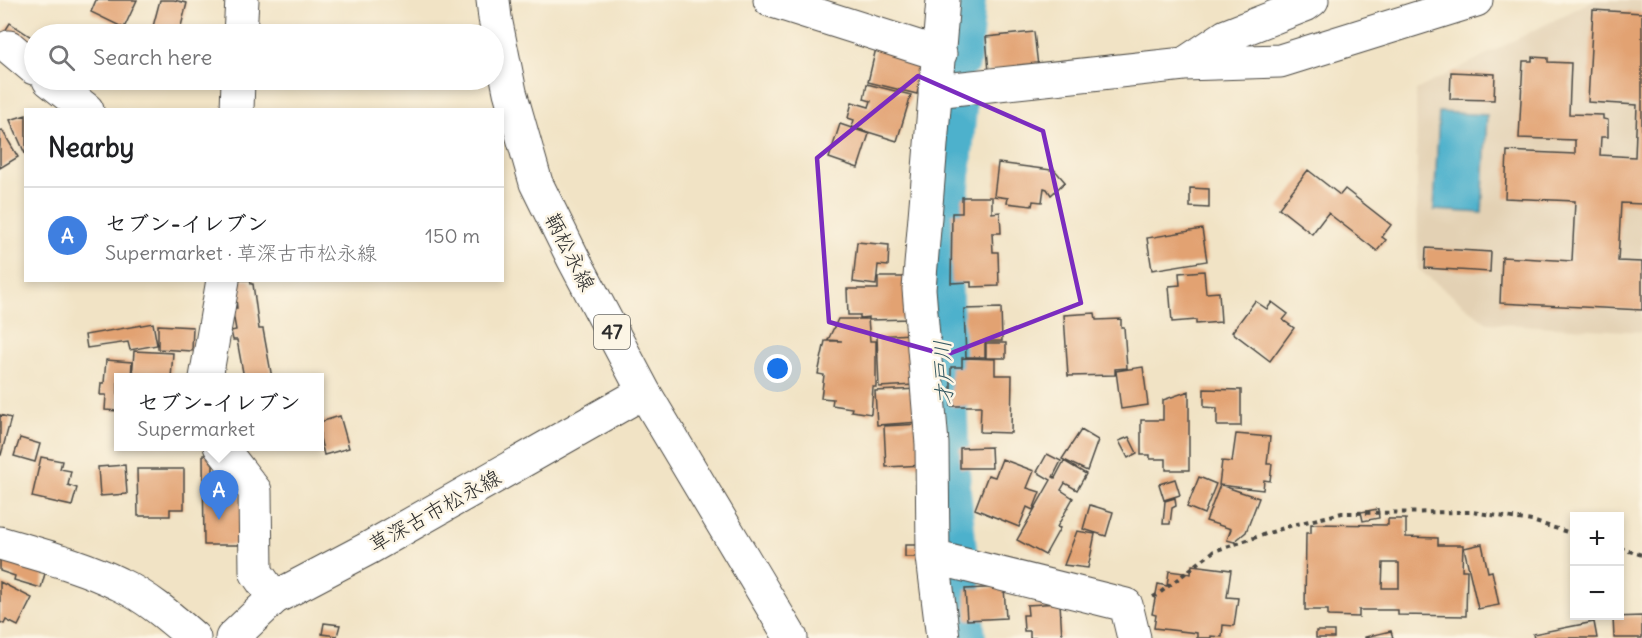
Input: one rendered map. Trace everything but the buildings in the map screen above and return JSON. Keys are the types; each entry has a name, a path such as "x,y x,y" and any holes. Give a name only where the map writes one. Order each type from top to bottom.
{"street":[{"path":"241,24 242,0"},
{"name":"鞆松永線","path":"493,0 496,24"},
{"path":"770,0 940,54"},
{"path":"943,0 919,288 932,444 933,557 943,638"},
{"path":"1184,64 1226,36 1305,5 1312,0"},
{"path":"935,91 1184,64 1280,61 1476,0"},
{"path":"9,47 24,60"},
{"name":"鞆松永線","path":"504,62 536,183 573,258 644,392 791,638"},
{"path":"62,90 84,108"},
{"path":"237,108 238,90"},
{"path":"207,373 222,282"},
{"name":"草深古市松永線","path":"232,638 273,598 369,548 644,392"},
{"path":"223,451 255,491 256,572 273,598"},
{"path":"0,543 63,561 120,584 161,609 194,638"},
{"path":"933,557 1126,605 1134,638"}],"path":[{"path":"1126,605 1157,595 1214,551 1293,525 1342,513 1472,512 1532,521 1570,532"},
{"path":"1624,549 1642,555"}],"highlighted area":[{"path":"918,76 1043,131 1081,303 946,355 829,322 817,158"}],"shaded area":[{"path":"1594,0 1642,0 1642,332 1487,323 1418,269 1416,90"}],"water":[{"path":"1439,112 1487,115 1482,213 1434,210"}],"waterway":[{"name":"才戸川","path":"958,58 963,0"},
{"name":"才戸川","path":"954,108 939,276 948,491 963,638"}],"place":[{"name":"セブン-イレブン","path":"219,520"}]}
